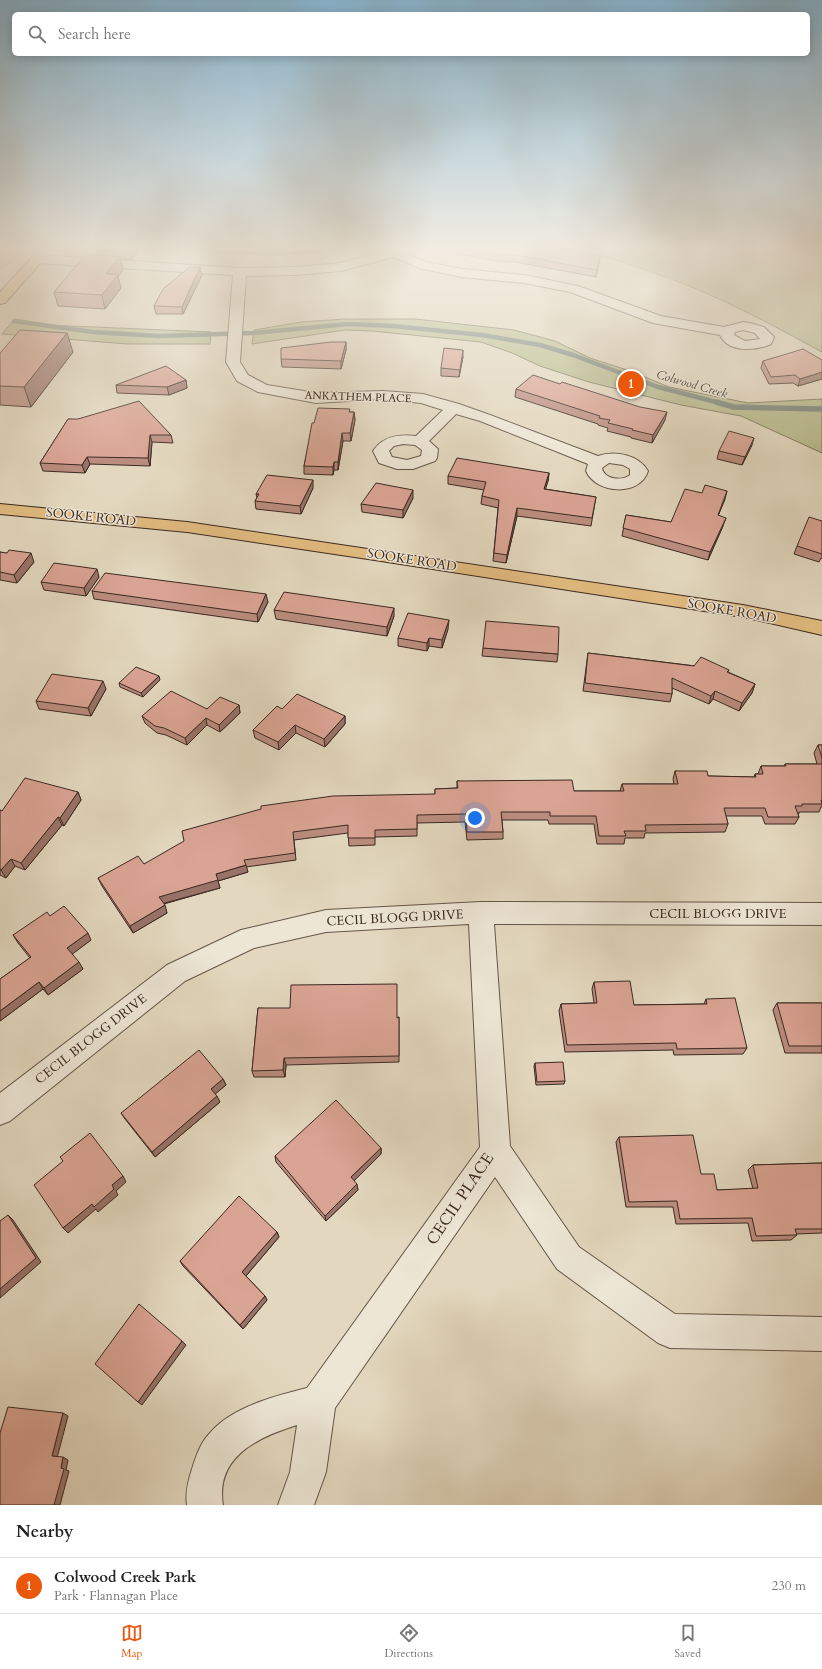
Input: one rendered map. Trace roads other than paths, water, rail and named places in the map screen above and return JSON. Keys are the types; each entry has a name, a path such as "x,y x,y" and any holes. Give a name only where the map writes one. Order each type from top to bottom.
{"main road":[{"name":"SOOKE ROAD","path":"0,509 187,527 368,553 735,610 822,628"}],"street":[{"name":"ANKATHEM PLACE","path":"236,320 233,362 242,378 264,389 316,398 383,395 423,399 454,407 598,462"},
{"path":"659,320 727,332"},
{"path":"420,441 454,407"},
{"name":"CECIL BLOGG DRIVE","path":"0,1111 176,973 250,938 326,921 482,914 822,914"},
{"name":"CECIL PLACE","path":"296,1505 308,1472 318,1402 495,1151 482,914"},
{"path":"495,1151 568,1258 670,1331 822,1334"},
{"path":"205,1505 203,1498 209,1465 226,1440 261,1418 318,1402"}],"waterway":[{"name":"Colwood Creek","path":"14,321 93,332 159,336 253,333 348,324 393,326 482,335 540,345 573,355 658,387 720,403"},
{"name":"Colwood Creek","path":"716,402 734,407 822,409"}],"place":[{"name":"Colwood Creek Park","path":"631,384"}]}
